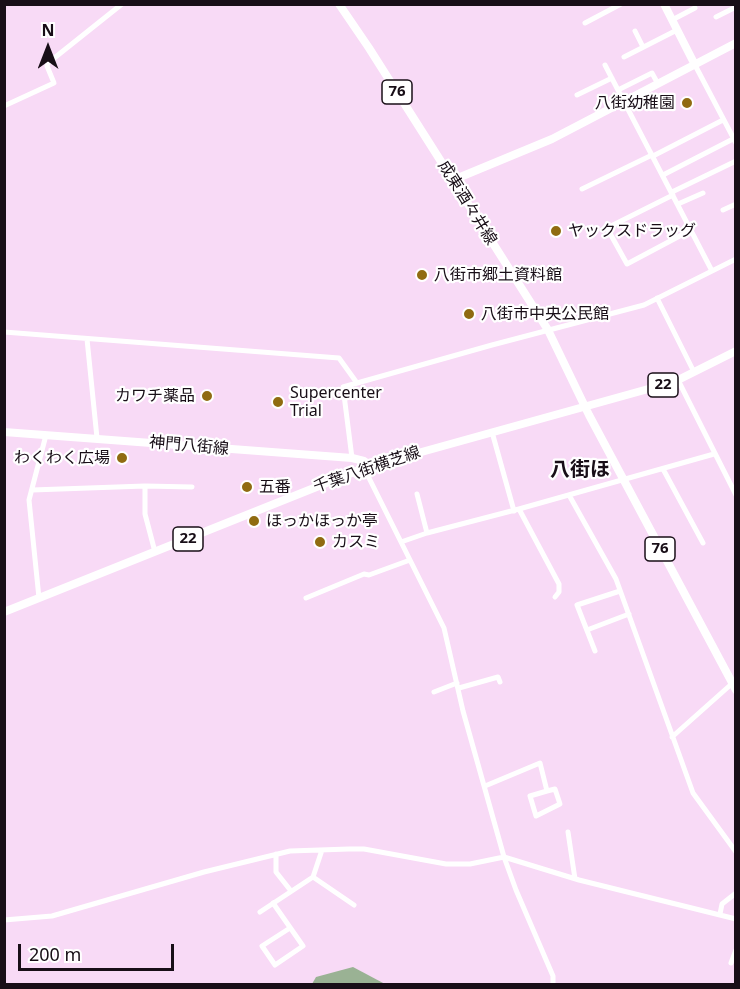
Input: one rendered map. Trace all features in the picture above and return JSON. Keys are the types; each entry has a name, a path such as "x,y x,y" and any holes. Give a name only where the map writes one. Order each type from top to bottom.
{"main road":[{"name":"成東酒々井線","path":"342,6 548,330 585,407"},
{"name":"千葉八街横芝線","path":"4,612 368,467 678,380 735,351"},
{"name":"76","path":"585,407 734,684"}],"street":[{"path":"4,106 54,83 48,63 122,4"},
{"path":"585,23 621,4"},
{"path":"663,175 734,141 664,4"},
{"path":"716,17 735,7"},
{"path":"672,20 695,8"},
{"path":"624,57 677,30"},
{"path":"635,31 643,47"},
{"path":"453,180 552,139 735,43"},
{"path":"605,65 712,271"},
{"path":"618,90 652,73 658,84"},
{"path":"577,95 612,78"},
{"path":"582,189 723,120"},
{"path":"691,230 627,264 607,228 735,161"},
{"path":"678,204 703,193"},
{"path":"723,210 735,204"},
{"path":"352,458 343,387 548,330 626,311 644,305 735,259"},
{"path":"657,298 694,372"},
{"path":"5,332 339,358 357,383"},
{"path":"87,339 97,438"},
{"path":"678,380 735,495"},
{"name":"神門八街線","path":"4,432 352,458 364,461 368,467"},
{"path":"492,432 517,510 559,584 560,592 555,597"},
{"path":"39,598 29,500 46,435"},
{"path":"401,542 714,454"},
{"path":"368,467 401,542 444,628 463,711 504,857 553,976 553,984"},
{"path":"663,469 703,543"},
{"path":"32,490 145,486 192,487"},
{"path":"145,486 145,514 155,552"},
{"path":"417,494 427,533"},
{"path":"569,495 616,579 693,793 735,852"},
{"path":"306,598 364,574 369,575 410,560"},
{"path":"595,651 578,605 620,591"},
{"path":"587,630 629,614"},
{"path":"434,692 498,677 500,682"},
{"path":"672,737 734,684"},
{"path":"484,786 540,763 548,791"},
{"path":"555,789 560,804 536,816 530,796 548,791 555,789"},
{"path":"568,832 575,879"},
{"path":"4,921 52,916 204,872 290,851 364,849 446,864 470,864 504,857 575,879 720,914 735,920"},
{"path":"260,912 313,877 322,850"},
{"path":"276,854 276,872 291,891"},
{"path":"313,877 354,905"},
{"path":"720,914 722,904 735,893"},
{"path":"273,903 290,927 303,946 275,965 262,946 290,927"},
{"path":"731,963 735,950"}],"green space":[{"path":"353,967 385,984 312,984 316,977"}],"place":[{"name":"八街幼稚園","path":"687,103"},
{"name":"ヤックスドラッグ","path":"556,231"},
{"name":"八街市郷土資料館","path":"422,275"},
{"name":"八街市中央公民館","path":"469,314"},
{"name":"カワチ薬品","path":"207,396"},
{"name":"Supercenter Trial","path":"278,402"},
{"name":"わくわく広場","path":"122,458"},
{"name":"五番","path":"247,487"},
{"name":"ほっかほっか亭","path":"254,521"},
{"name":"カスミ","path":"320,542"}],"district":[{"name":"八街ほ","path":"580,470"}]}
